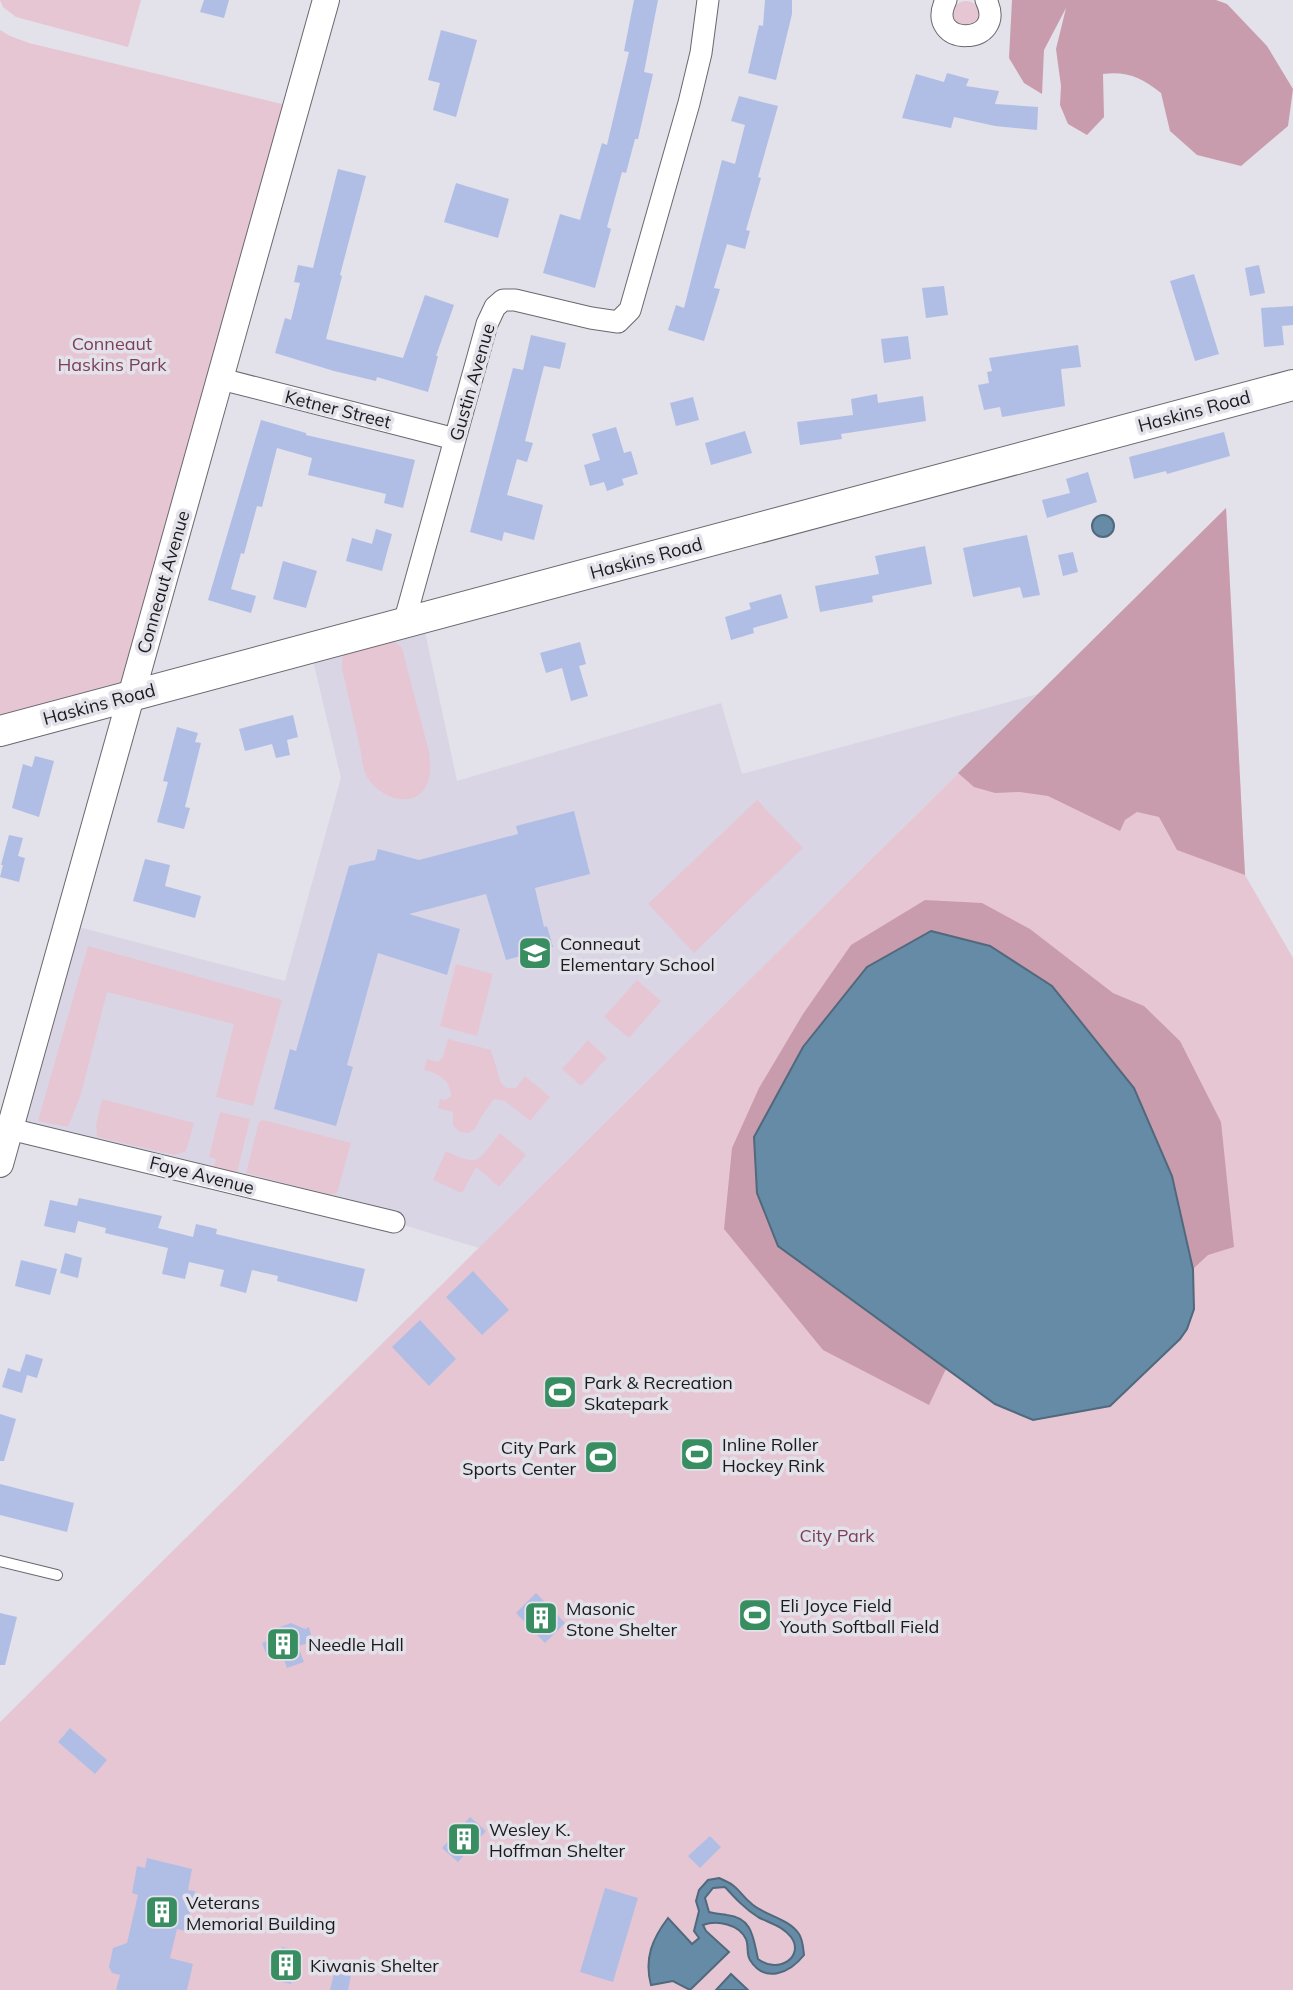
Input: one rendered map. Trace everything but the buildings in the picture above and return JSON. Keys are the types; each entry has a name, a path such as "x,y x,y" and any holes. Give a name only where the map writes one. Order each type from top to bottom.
{"main road":[{"name":"Haskins Road","path":"0,731 1293,385"}],"street":[{"name":"Conneaut Avenue","path":"0,1164 326,0"},
{"name":"Gustin Avenue","path":"404,622 487,324 495,307 503,300 515,300 618,322 630,310 689,103 701,53 708,0"},
{"path":"946,0 943,8 944,23 955,34 969,37 977,34 988,22 986,0"},
{"name":"Ketner Street","path":"220,379 455,439"},
{"name":"Faye Avenue","path":"10,1129 394,1222"}],"lane":[{"path":"0,1561 57,1575"}],"shaded area":[{"path":"1012,0 1216,0 1227,4 1267,46 1293,89 1288,126 1241,166 1197,155 1170,131 1161,93 1134,77 1112,73 1103,74 1104,117 1087,135 1068,124 1060,105 1061,86 1056,49 1066,8 1044,50 1042,94 1024,83 1009,58"},
{"path":"1226,508 1245,875 1177,850 1159,817 1137,812 1125,820 1120,831 1048,796 1020,792 995,793 974,787 958,773"},
{"name":"Conneaut Elementary School","path":"422,618 457,781 721,703 742,774 1038,694 479,1248 394,1222 10,1129 67,924 285,981 341,778 310,648"},
{"path":"925,900 982,903 1030,929 1113,993 1144,1006 1180,1041 1221,1122 1234,1247 1208,1255 1193,1269 1172,1176 778,1246 946,1369 929,1405 823,1350 724,1229 732,1148 759,1088 803,1014 851,945"}],"green space":[{"path":"0,0 141,0 128,47 16,17 3,7"},
{"path":"966,1 975,5 979,14 975,23 966,27 957,23 953,14 957,5"},
{"name":"Conneaut Haskins Park","path":"0,30 29,43 290,106 131,695 0,731"},
{"name":"City Park","path":"1226,508 1245,875 1293,958 1293,1990 0,1990 0,1722"},
{"path":"389,637 402,648 429,752 429,779 424,790 408,799 398,799 380,791 366,775 342,668 343,650"},
{"path":"757,800 803,848 694,953 648,904"},
{"path":"88,946 282,1000 253,1106 216,1097 234,1024 107,992 81,1094 68,1127 38,1121"},
{"path":"456,964 493,974 477,1036 440,1026"},
{"path":"637,980 661,1001 629,1038 604,1017"},
{"path":"448,1039 491,1050 501,1083 506,1088 516,1088 525,1076 550,1097 530,1121 505,1101 494,1099 475,1129 468,1133 460,1132 453,1125 453,1112 438,1108 440,1099 445,1100 451,1096 446,1081 424,1070 427,1059 438,1062 443,1057"},
{"path":"588,1040 607,1058 581,1086 562,1069"},
{"path":"102,1099 194,1123 186,1151 175,1155 97,1137 96,1125"},
{"path":"220,1112 250,1119 237,1173 214,1167 216,1159 209,1157"},
{"path":"263,1120 351,1143 337,1193 330,1195 246,1173 259,1122"},
{"path":"500,1133 526,1155 499,1187 476,1167 462,1193 433,1180 446,1151 466,1159 477,1159"}],"water":[{"path":"1103,515 1113,522 1114,526 1107,536 1103,537 1093,530 1092,526 1099,516"},
{"path":"931,931 990,946 1052,986 1134,1088 1172,1176 1193,1269 1194,1309 1187,1329 1180,1339 1110,1406 1033,1420 995,1404 778,1246 757,1193 754,1137 803,1047 867,967"},
{"path":"719,1878 726,1881 753,1905 790,1925 800,1936 804,1955 785,1971 770,1974 763,1972 750,1960 746,1939 738,1930 721,1923 703,1925 729,1952 690,1990 673,1981 651,1985 648,1967 651,1950 668,1918 692,1944 699,1938 694,1931 699,1911 696,1901 699,1890 708,1880","holes":["725,1887 753,1914 788,1933 795,1951 788,1961 774,1965 758,1959 753,1937 742,1920 709,1912 705,1898 713,1888"]},
{"path":"731,1974 748,1990 716,1990"}],"place":[{"name":"Conneaut Elementary School","path":"535,953"},
{"name":"Park & Recreation Skatepark","path":"560,1392"},
{"name":"Inline Roller Hockey Rink","path":"697,1454"},
{"name":"City Park Sports Center","path":"601,1457"},
{"name":"Eli Joyce Field Youth Softball Field","path":"755,1615"},
{"name":"Masonic Stone Shelter","path":"541,1618"},
{"name":"Needle Hall","path":"283,1644"},
{"name":"Wesley K. Hoffman Shelter","path":"464,1839"},
{"name":"Veterans Memorial Building","path":"162,1912"},
{"name":"Kiwanis Shelter","path":"286,1965"}]}
